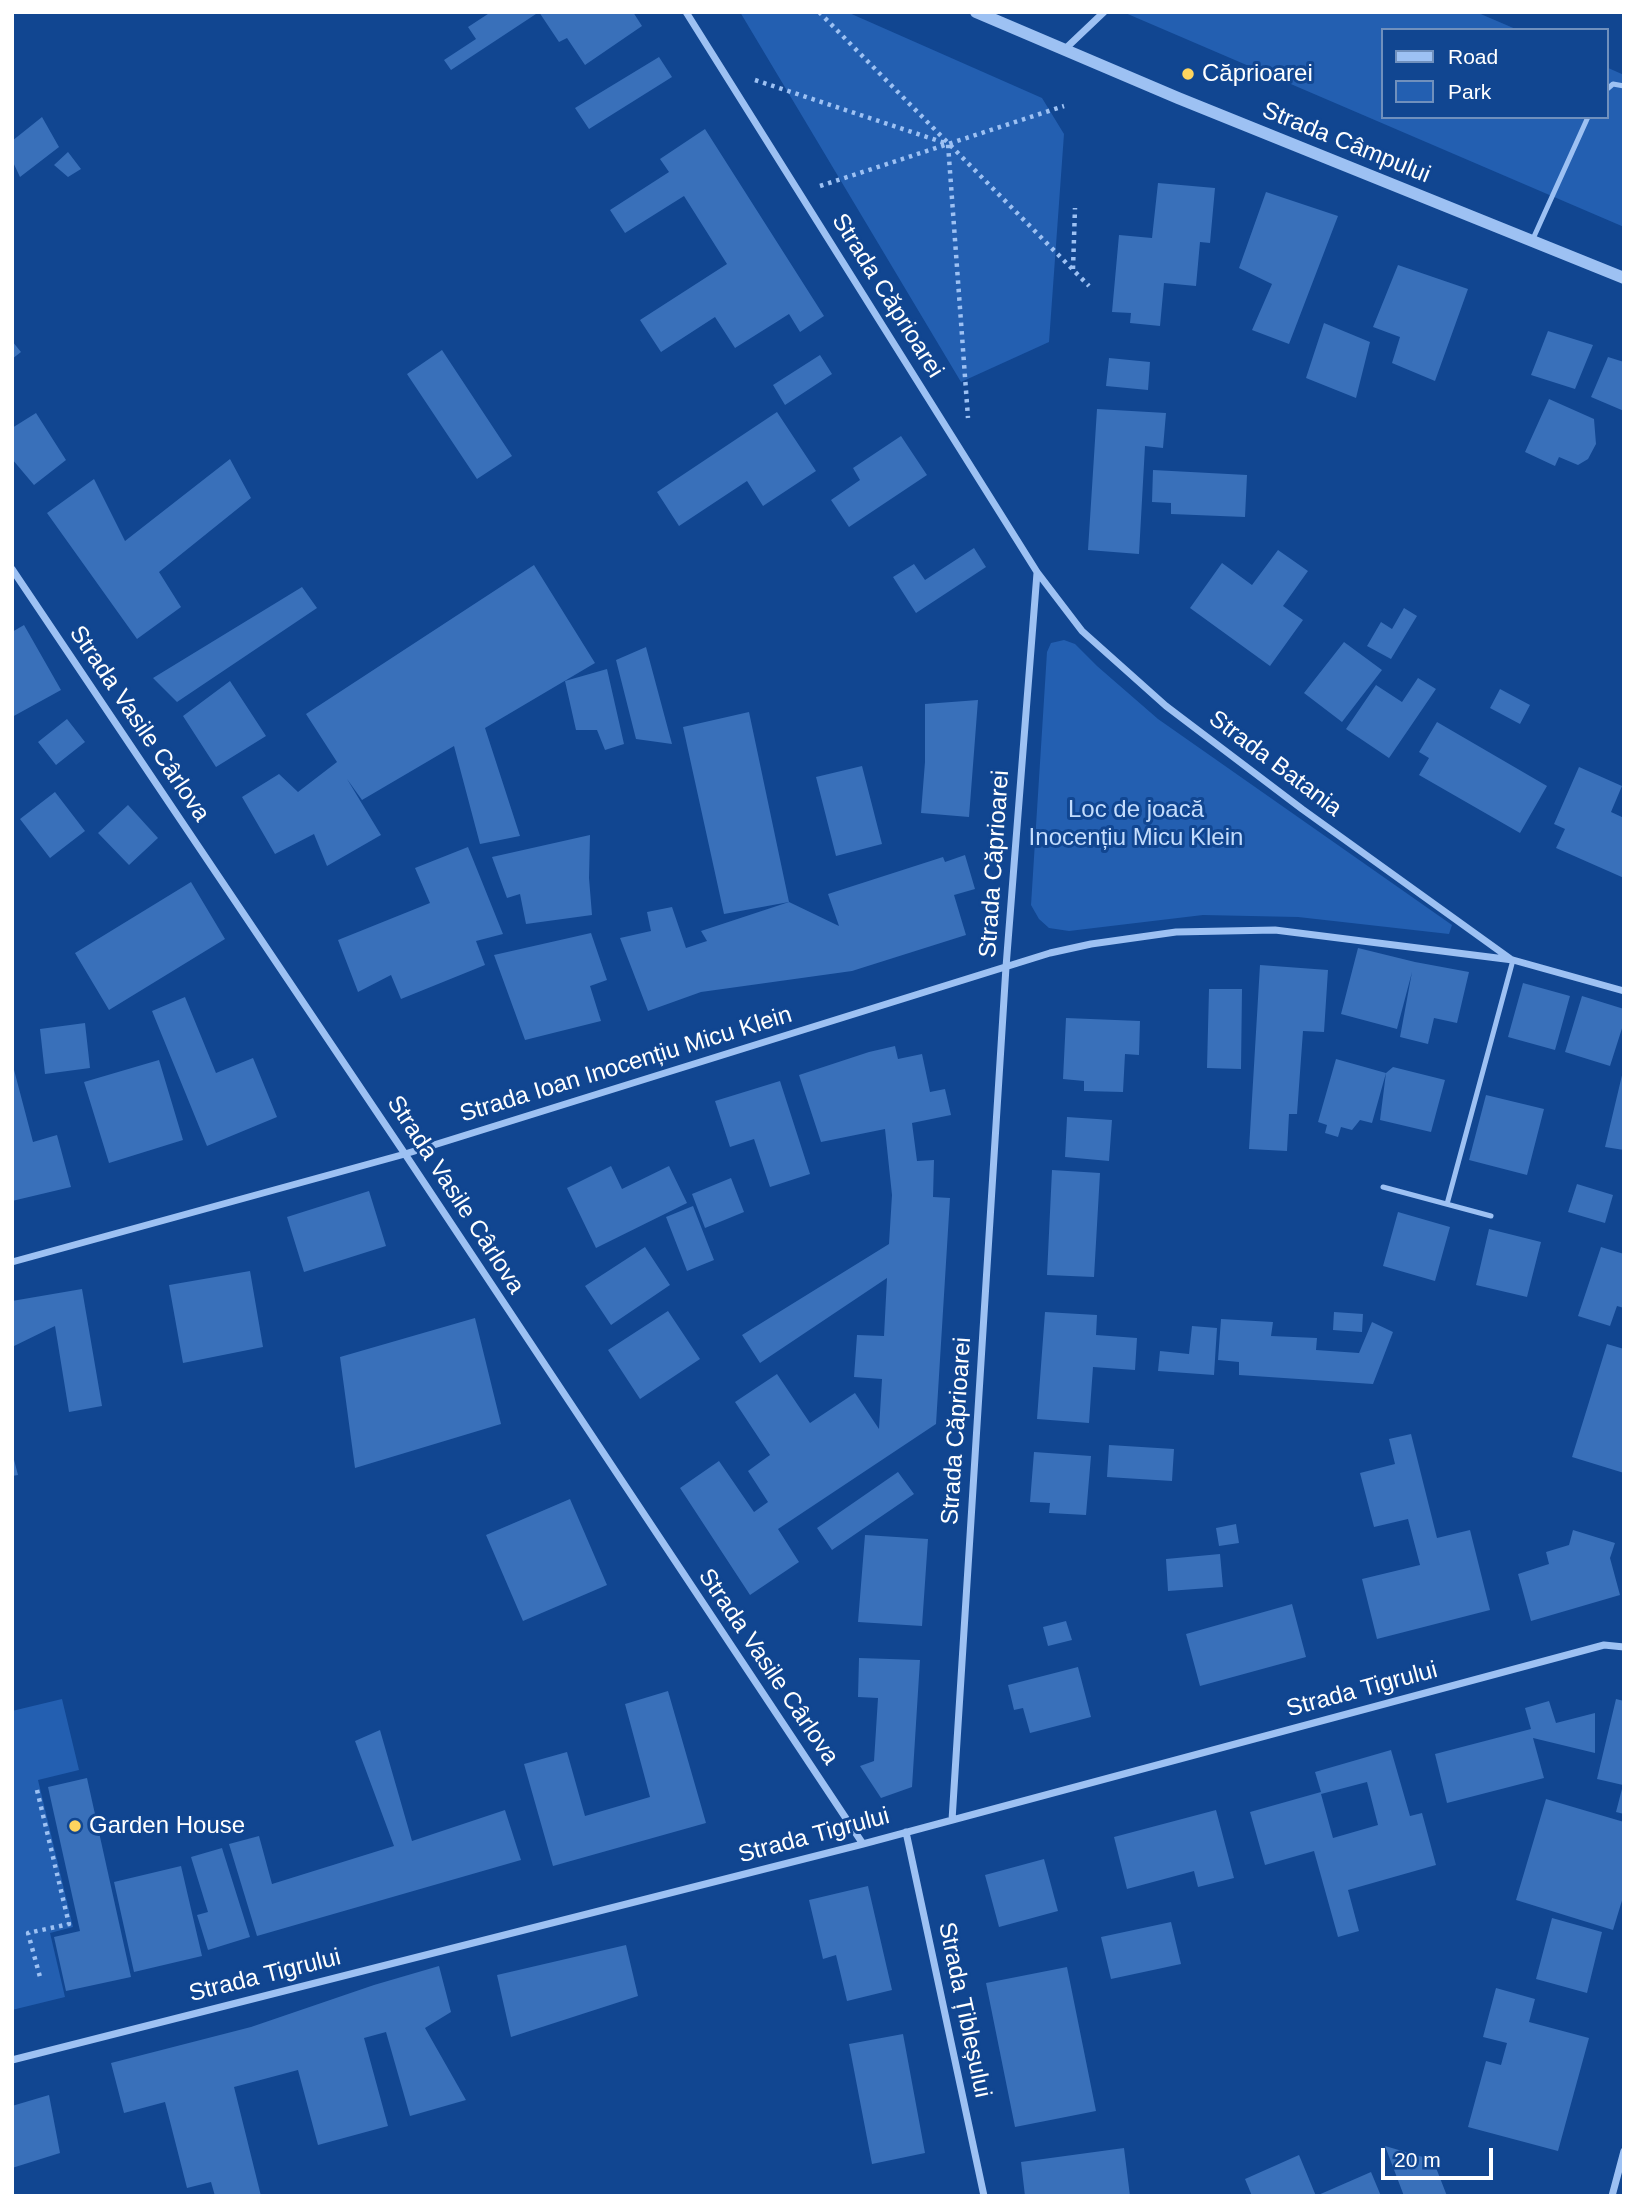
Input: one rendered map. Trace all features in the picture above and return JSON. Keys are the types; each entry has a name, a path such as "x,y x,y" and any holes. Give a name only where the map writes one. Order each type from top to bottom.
{"street":[{"name":"Strada Căprioarei","path":"686,12 1037,572 1006,967 952,1820"},
{"name":"Strada Câmpului","path":"976,12 1203,108 1624,278"},
{"path":"1064,50 1104,12"},
{"name":"Strada Vasile Cârlova","path":"12,569 405,1154 863,1844"},
{"name":"Strada Batania","path":"1037,572 1082,631 1166,706 1302,810 1513,960"},
{"name":"Strada Batania","path":"1006,967 1091,944 1176,932 1275,930 1513,960 1624,991"},
{"name":"Strada Ioan Inocențiu Micu Klein","path":"12,1262 405,1154 1006,967"},
{"name":"Strada Tigrului","path":"12,2060 863,1844 1604,1645 1624,1647"},
{"name":"Strada Țibleșului","path":"906,1832 984,2196"},
{"path":"1612,2196 1624,2151"}],"lane":[{"path":"1608,88 1613,84 1624,86"},
{"path":"1532,241 1587,119"},
{"path":"1447,1204 1513,960"},
{"path":"1383,1187 1491,1216"}],"path":[{"path":"819,12 1088,286"},
{"path":"721,69 948,144"},
{"path":"799,193 1064,106"},
{"path":"948,144 968,418"},
{"path":"1073,270 1075,208"},
{"path":"37,1790 69,1924 28,1933 40,1977"}],"green space":[{"path":"740,12 847,12 1042,98 1064,134 1049,342 961,382"},
{"path":"1123,12 1476,12 1513,28 1380,28 1380,119 1608,119 1608,68 1624,75 1624,227"},
{"name":"Loc de joacă Inocențiu Micu Klein","path":"1064,640 1075,644 1158,719 1452,925 1449,934 1298,917 1203,915 1069,931 1049,928 1039,919 1031,905 1047,652 1051,643"},
{"path":"62,1699 79,1770 38,1780 73,1927 50,1933 65,1997 12,2010 12,1711"}],"building":[{"path":"491,12 539,12 451,70 444,60 476,39 468,27"},
{"path":"539,12 633,12 642,26 585,65 567,38 559,42"},
{"path":"659,57 672,77 589,129 575,108"},
{"path":"42,117 59,147 20,177 12,160 12,141"},
{"path":"705,129 824,316 800,332 789,314 735,348 715,317 661,352 640,320 727,264 684,196 625,233 610,210 669,172 660,159"},
{"path":"68,152 81,169 68,177 54,165"},
{"path":"1158,183 1215,188 1210,243 1200,242 1196,286 1164,283 1160,326 1130,323 1131,313 1112,312 1119,235 1152,238"},
{"path":"1266,192 1338,216 1289,344 1252,330 1272,284 1239,268"},
{"path":"1398,265 1468,289 1435,381 1392,363 1400,337 1373,327"},
{"path":"1324,323 1370,342 1356,398 1306,378"},
{"path":"1548,331 1593,345 1575,389 1531,375"},
{"path":"12,341 21,352 12,359"},
{"path":"442,350 512,456 477,479 407,374"},
{"path":"820,355 832,374 785,405 773,385"},
{"path":"1608,357 1624,362 1624,411 1591,397"},
{"path":"1109,358 1150,362 1148,390 1106,386"},
{"path":"1549,399 1594,419 1596,444 1588,459 1578,465 1559,457 1555,466 1525,452"},
{"path":"1097,409 1166,413 1163,448 1145,446 1139,554 1088,550"},
{"path":"777,412 816,471 763,506 747,481 679,526 657,492"},
{"path":"36,413 66,460 34,485 12,459 12,428"},
{"path":"901,436 927,475 849,527 831,500 860,480 853,468"},
{"path":"230,459 251,498 159,572 181,607 137,639 47,513 94,479 125,541"},
{"path":"1153,470 1247,475 1245,517 1171,514 1171,503 1152,502"},
{"path":"974,548 986,567 916,613 893,577 914,564 925,580"},
{"path":"1278,550 1308,571 1283,606 1303,620 1270,666 1190,608 1222,563 1252,585"},
{"path":"534,565 595,663 485,728 520,836 480,844 454,746 362,800 347,779 381,835 327,866 314,834 275,854 242,797 279,774 298,792 337,762 306,714"},
{"path":"302,587 317,608 177,702 153,678"},
{"path":"1404,608 1417,616 1391,659 1367,646 1381,622 1392,629"},
{"path":"24,625 61,690 12,717 12,632"},
{"path":"1344,642 1382,670 1342,722 1304,693"},
{"path":"646,647 672,744 636,739 616,660"},
{"path":"607,669 624,744 605,750 597,730 576,730 565,681"},
{"path":"1418,678 1436,689 1389,758 1346,729 1376,685 1402,702"},
{"path":"230,681 266,736 216,767 183,716"},
{"path":"1500,689 1530,705 1520,724 1490,708"},
{"path":"978,700 969,817 921,813 925,762 925,704"},
{"path":"749,712 789,902 724,914 683,727"},
{"path":"67,719 85,742 56,765 38,742"},
{"path":"1437,722 1547,786 1520,833 1419,775 1429,758 1419,752"},
{"path":"862,766 882,844 836,856 816,777"},
{"path":"1579,767 1622,786 1611,812 1624,818 1624,878 1556,848 1565,829 1554,824"},
{"path":"55,792 85,831 50,858 20,819"},
{"path":"128,805 158,838 129,865 98,833"},
{"path":"590,835 592,915 526,924 520,894 507,898 492,857"},
{"path":"468,847 503,934 476,941 485,965 401,999 391,975 358,992 338,940 430,903 415,868"},
{"path":"965,855 975,889 954,895 966,935 852,971 701,992 648,1011 620,938 651,931 647,912 672,907 686,948 707,941 701,931 789,902 839,926 828,894 943,857 945,862"},
{"path":"191,882 225,939 109,1010 75,953"},
{"path":"591,933 607,980 590,986 601,1021 525,1040 494,955"},
{"path":"1358,948 1469,972 1457,1023 1434,1018 1428,1044 1400,1037 1412,972 1397,1029 1341,1014"},
{"path":"1260,965 1328,970 1324,1032 1303,1031 1297,1114 1289,1114 1287,1151 1249,1149"},
{"path":"1523,983 1570,996 1555,1050 1508,1037"},
{"path":"1209,989 1242,989 1241,1069 1207,1068"},
{"path":"1582,996 1624,1009 1624,1022 1610,1066 1565,1052"},
{"path":"185,997 216,1073 253,1058 277,1117 207,1146 152,1011"},
{"path":"1066,1018 1140,1021 1139,1055 1125,1054 1123,1092 1084,1091 1084,1081 1063,1079"},
{"path":"85,1023 90,1068 45,1074 40,1029"},
{"path":"895,1046 898,1059 922,1054 930,1092 945,1089 951,1115 912,1123 917,1161 934,1160 933,1197 950,1198 936,1424 778,1529 799,1562 750,1595 680,1488 719,1461 754,1512 768,1502 748,1471 770,1455 735,1402 777,1374 810,1423 855,1393 879,1429 882,1379 854,1377 857,1335 884,1336 887,1278 760,1363 742,1335 889,1244 892,1195 885,1129 821,1142 799,1075"},
{"path":"1336,1059 1386,1073 1372,1123 1360,1120 1352,1130 1341,1127 1338,1137 1325,1133 1327,1125 1318,1122"},
{"path":"159,1060 183,1140 109,1163 84,1082"},
{"path":"13,1066 33,1142 57,1135 71,1187 12,1201"},
{"path":"1393,1067 1445,1080 1431,1132 1380,1120 1386,1073"},
{"path":"1624,1071 1624,1150 1605,1147"},
{"path":"780,1081 810,1174 770,1187 754,1139 730,1147 715,1101"},
{"path":"1486,1095 1544,1109 1527,1175 1469,1160"},
{"path":"1067,1117 1112,1120 1109,1161 1065,1157"},
{"path":"611,1166 622,1189 669,1166 687,1203 596,1248 567,1188"},
{"path":"1052,1170 1100,1173 1094,1277 1047,1275"},
{"path":"731,1178 744,1212 705,1228 692,1194"},
{"path":"1577,1184 1613,1195 1605,1223 1568,1212"},
{"path":"369,1191 386,1246 304,1272 287,1217"},
{"path":"693,1206 714,1260 687,1271 666,1217"},
{"path":"1398,1212 1450,1227 1435,1281 1383,1266"},
{"path":"1489,1229 1541,1242 1527,1297 1476,1285"},
{"path":"645,1247 670,1285 611,1325 585,1286"},
{"path":"1601,1247 1624,1254 1624,1308 1617,1306 1610,1326 1578,1316"},
{"path":"250,1271 263,1347 183,1363 169,1285"},
{"path":"82,1289 102,1406 69,1412 55,1326 12,1347 12,1301"},
{"path":"668,1311 700,1359 640,1399 608,1350"},
{"path":"1045,1312 1097,1315 1096,1335 1137,1338 1135,1370 1093,1367 1089,1423 1037,1419"},
{"path":"1334,1312 1363,1314 1362,1332 1333,1330"},
{"path":"475,1318 501,1424 355,1468 340,1357"},
{"path":"1221,1319 1273,1322 1271,1336 1317,1338 1316,1350 1359,1353 1372,1322 1393,1332 1373,1384 1239,1375 1239,1362 1218,1360"},
{"path":"1192,1326 1217,1328 1214,1375 1158,1371 1160,1351 1189,1354"},
{"path":"1607,1344 1624,1349 1624,1473 1572,1457"},
{"path":"1411,1434 1437,1538 1470,1530 1490,1610 1377,1639 1362,1579 1420,1565 1408,1519 1374,1527 1360,1473 1395,1464 1389,1439"},
{"path":"1109,1445 1174,1449 1172,1481 1107,1477"},
{"path":"12,1452 18,1475 12,1476"},
{"path":"1034,1452 1091,1456 1086,1515 1049,1513 1050,1503 1030,1502"},
{"path":"898,1472 914,1494 832,1550 817,1528"},
{"path":"570,1499 607,1585 523,1621 486,1535"},
{"path":"1236,1524 1239,1543 1219,1546 1216,1528"},
{"path":"1573,1530 1615,1543 1610,1558 1620,1595 1531,1621 1518,1574 1549,1564 1546,1552 1569,1545"},
{"path":"865,1535 928,1539 922,1626 858,1622"},
{"path":"1220,1554 1223,1587 1168,1591 1166,1559"},
{"path":"1292,1604 1306,1657 1200,1686 1186,1634"},
{"path":"1066,1621 1072,1640 1048,1646 1043,1627"},
{"path":"859,1658 920,1660 912,1787 881,1798 860,1766 874,1761 878,1698 858,1697"},
{"path":"1078,1667 1091,1717 1030,1733 1023,1708 1014,1710 1008,1685"},
{"path":"668,1691 706,1823 553,1866 524,1764 567,1752 585,1816 650,1797 625,1704"},
{"path":"1616,1699 1624,1701 1624,1814 1616,1812 1623,1785 1597,1779"},
{"path":"1549,1701 1556,1723 1595,1713 1595,1753 1533,1738 1544,1778 1447,1803 1435,1754 1531,1729 1525,1708"},
{"path":"380,1730 412,1841 505,1810 521,1860 257,1936 229,1844 259,1836 272,1884 394,1846 355,1741"},
{"path":"1391,1750 1410,1816 1422,1813 1436,1865 1348,1890 1359,1931 1338,1937 1314,1851 1265,1865 1250,1812 1321,1792 1315,1772","holes":["1367,1782 1378,1825 1333,1838 1321,1794"]},
{"path":"87,1778 131,1977 66,1991 54,1937 80,1931 48,1787"},
{"path":"1546,1799 1624,1822 1624,1894 1613,1930 1516,1900"},
{"path":"1216,1810 1234,1878 1198,1887 1194,1871 1127,1889 1114,1837"},
{"path":"222,1848 250,1937 208,1950 197,1915 208,1912 191,1857"},
{"path":"1044,1859 1058,1911 999,1927 985,1875"},
{"path":"181,1866 202,1956 134,1972 114,1882"},
{"path":"868,1886 892,1990 847,2001 836,1955 823,1959 809,1900"},
{"path":"1552,1918 1602,1932 1587,1993 1536,1979"},
{"path":"1171,1922 1181,1964 1111,1979 1101,1937"},
{"path":"626,1945 638,1996 511,2037 497,1975"},
{"path":"439,1966 451,2012 425,2028 466,2100 410,2116 386,2032 364,2038 388,2126 318,2145 298,2070 234,2087 261,2196 215,2196 211,2182 187,2188 165,2102 124,2113 111,2063 251,2027"},
{"path":"1067,1967 1096,2111 1015,2127 986,1983"},
{"path":"1496,1988 1535,1999 1529,2022 1589,2038 1558,2151 1468,2127 1486,2061 1501,2065 1507,2043 1483,2037"},
{"path":"903,2034 925,2153 872,2164 849,2044"},
{"path":"49,2095 60,2153 12,2168 12,2106"},
{"path":"1385,2146 1433,2160 1447,2196 1404,2196"},
{"path":"1124,2148 1130,2196 1025,2196 1021,2162"},
{"path":"1299,2155 1316,2196 1252,2196 1245,2179"},
{"path":"1371,2172 1381,2196 1316,2196"}],"place":[{"name":"Căprioarei","path":"1188,74"},
{"name":"Garden House","path":"75,1826"}]}
